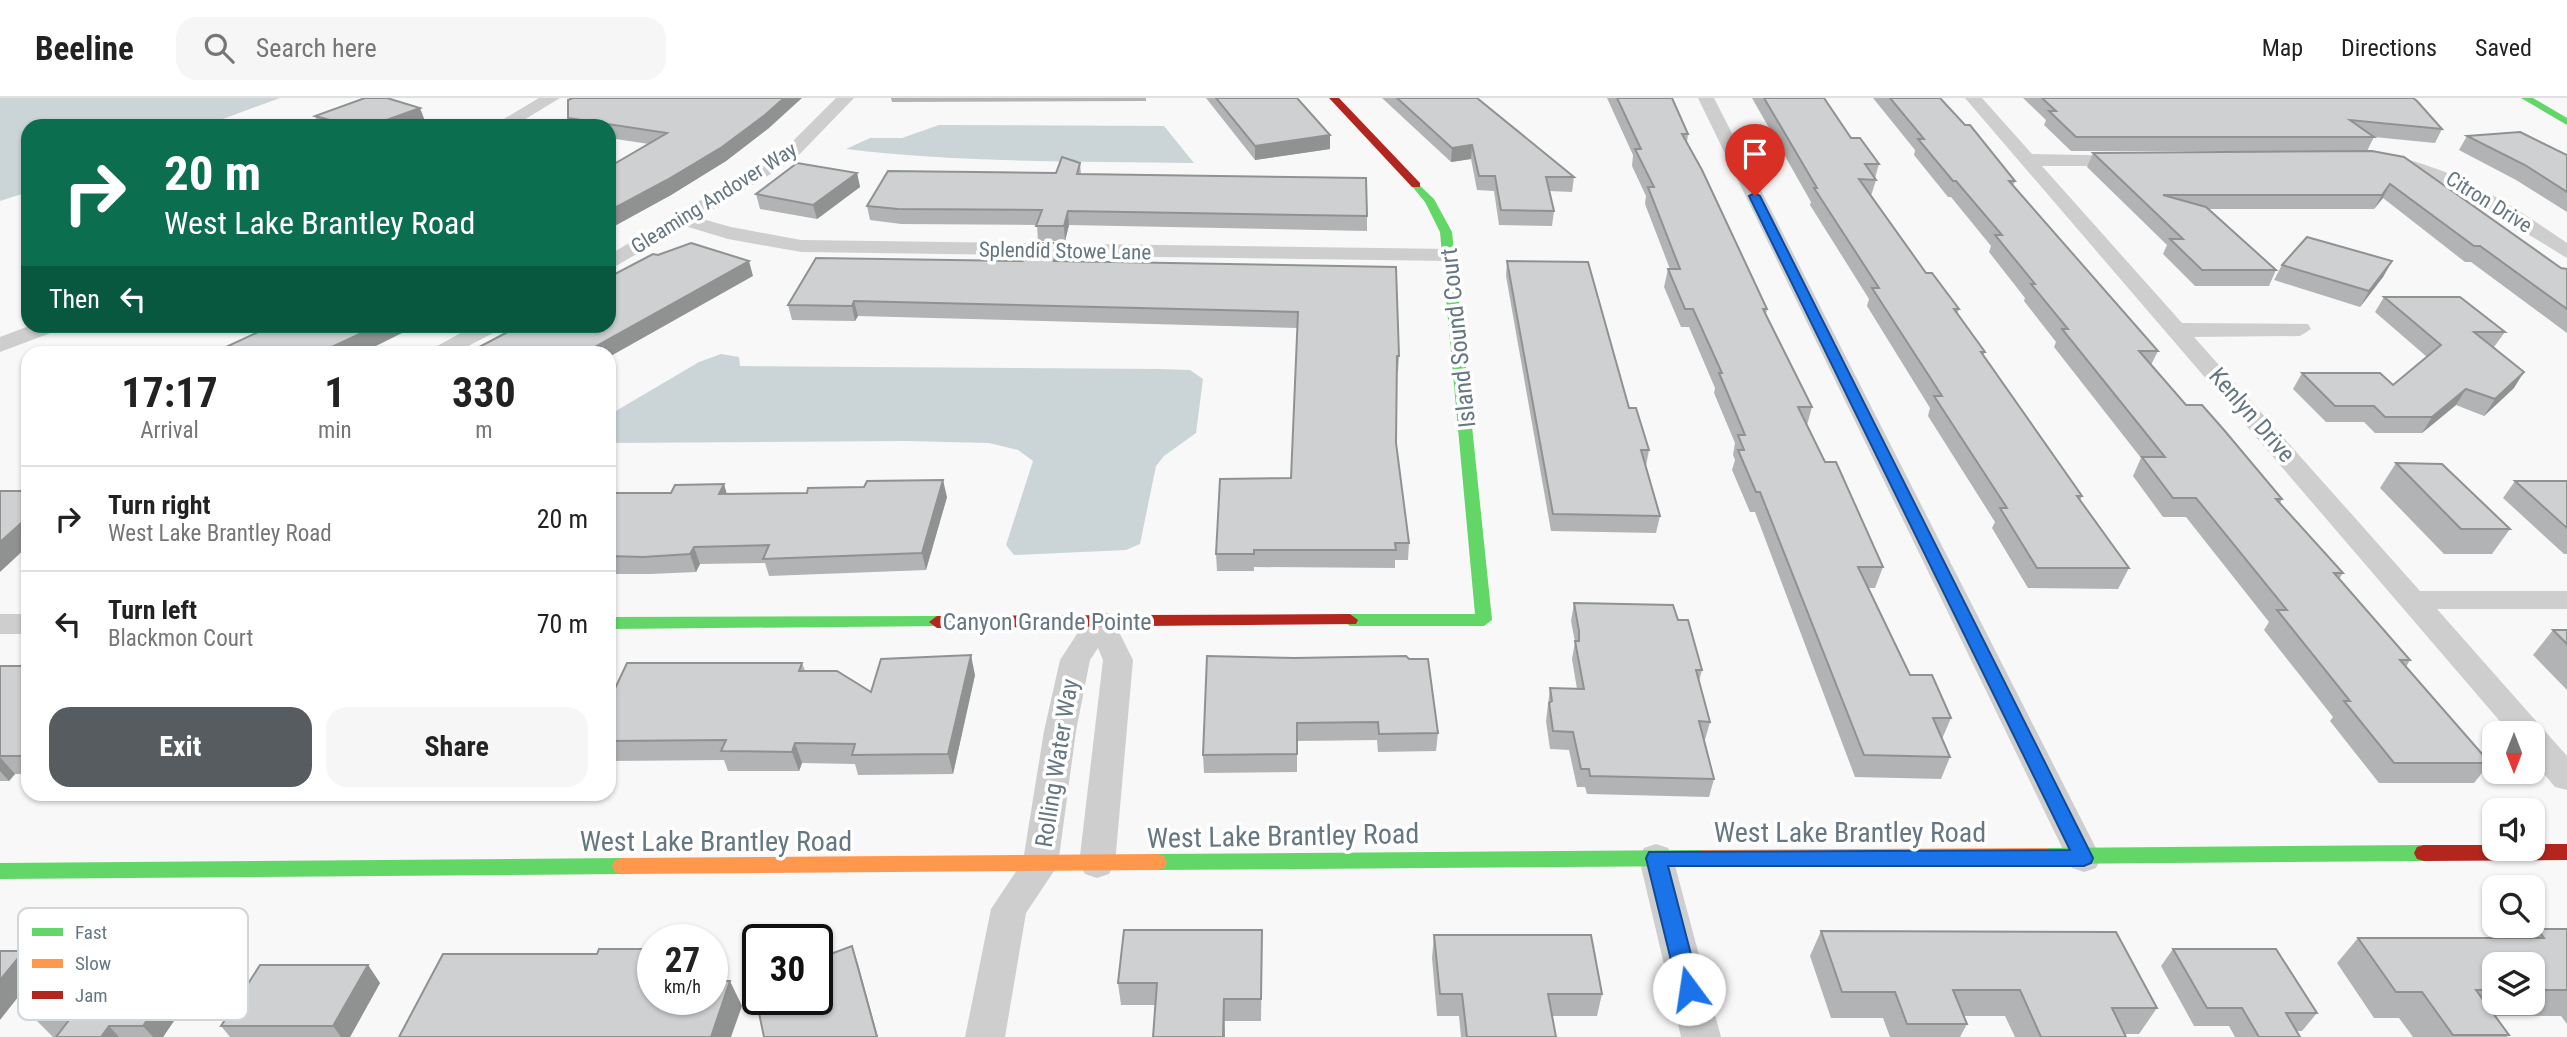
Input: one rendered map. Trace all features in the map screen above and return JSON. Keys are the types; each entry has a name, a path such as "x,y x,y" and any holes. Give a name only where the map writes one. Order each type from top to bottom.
{"street":[{"path":"514,119 552,98"},
{"name":"Gleaming Andover Way","path":"616,260 789,155 846,98"},
{"name":"Island Sound Court","path":"1334,98 1391,155 1430,201 1446,232 1484,620"},
{"path":"1706,98 2084,858"},
{"name":"Kenlyn Drive","path":"1973,98 2030,160 2518,721"},
{"path":"2526,98 2567,122"},
{"name":"Citron Drive","path":"2351,158 2415,164 2452,176 2567,252"},
{"path":"2030,160 2141,160"},
{"name":"Splendid Stowe Lane","path":"685,220 728,233 800,247 1449,255"},
{"path":"2178,330 2300,329"},
{"path":"0,345 30,333"},
{"path":"450,346 475,333"},
{"path":"2413,600 2567,600"},
{"name":"Canyon Grande Pointe","path":"616,623 1484,620"},
{"name":"Rolling Water Way","path":"1097,864 1118,660 1100,621"},
{"name":"Rolling Water Way","path":"1040,865 1060,731 1074,660 1100,621"},
{"path":"2545,753 2567,778"},
{"name":"West Lake Brantley Road","path":"0,872 1656,858 2084,858 2567,852"},
{"path":"1656,858 1701,1037"},
{"path":"985,1037 1009,909 1040,865"}],"shaded area":[{"path":"0,98 280,98 223,119 21,119 21,194 0,201"},
{"path":"939,125 1164,126 1194,163 976,159 846,149 870,138 902,138"},
{"path":"721,354 739,357 740,366 1160,369 1190,370 1203,379 1196,433 1164,456 1156,466 1140,544 1126,550 1014,555 1006,545 1033,461 1018,450 989,443 906,441 616,443 616,411 699,362"}],"building":[{"path":"365,98 387,98 420,108 389,119 326,119 315,116"},
{"path":"784,98 722,147 616,207 616,163 667,133 616,125 616,119 568,118 568,100"},
{"path":"1216,98 1297,98 1330,135 1255,146"},
{"path":"1397,98 1477,98 1574,177 1546,177 1554,211 1501,210 1495,176 1479,176 1472,145 1452,148"},
{"path":"1617,98 1672,98 1688,134 1682,134 1702,170 1767,309 1763,309 1812,407 1798,407 1825,462 1836,462 1883,567 1858,567 1910,675 1932,675 1951,718 1933,718 1950,757 1864,755 1760,492 1756,492 1738,450 1744,450 1738,435 1745,435 1719,373 1722,373 1693,309 1685,309 1668,269 1680,269 1648,187 1654,187 1635,149 1641,149"},
{"path":"1764,98 1824,98 1851,138 1860,138 1879,164 1865,164 1876,180 1859,179 1926,273 1932,273 1959,309 1954,309 1985,352 1981,352 2082,496 2077,496 2129,568 2037,568 2000,508 2007,508 1934,396 1942,396 1872,288 1879,288 1814,188 1817,188"},
{"path":"1890,98 1940,98 1965,125 1970,125 2015,181 2009,181 2158,351 2139,351 2186,405 2202,405 2282,499 2276,499 2343,573 2334,573 2410,660 2400,660 2482,754 2482,763 2394,763 2344,701 2350,701 2277,610 2287,610 2196,498 2173,498 2142,457 2165,457 2062,329 2068,329 1995,235 2002,235 1918,139 1924,139"},
{"path":"2042,98 2413,98 2442,129 2350,120 2374,137 2076,137 2049,111 2056,111"},
{"path":"2520,132 2567,155 2567,192 2525,165 2467,136"},
{"path":"2372,151 2404,157 2561,268 2567,269 2567,309 2480,246 2474,246 2390,184 2382,195 2163,195 2206,207 2276,270 2202,270 2170,239 2183,239 2093,153"},
{"path":"1062,157 1080,163 1077,174 1366,178 1367,216 1068,211 1064,226 1036,226 1042,210 898,209 867,206 888,171 1056,173"},
{"path":"797,163 857,173 813,205 756,194"},
{"path":"2307,237 2392,261 2369,291 2282,265"},
{"path":"691,243 749,261 596,346 481,346 506,333 616,333 616,273 653,254 658,255"},
{"path":"1030,243 1059,243 1054,261 1396,267 1399,356 1396,443 1409,543 1395,543 1396,550 1254,550 1254,554 1216,554 1220,479 1291,478 1298,312 854,301 852,306 788,305 816,258 1023,261"},
{"path":"1507,261 1588,262 1629,408 1636,408 1649,450 1641,450 1660,516 1553,514"},
{"path":"2384,297 2460,297 2505,332 2474,332 2524,372 2495,399 2466,389 2432,417 2385,417 2374,406 2335,406 2302,373 2380,373 2393,385 2441,345"},
{"path":"256,333 362,333 334,346 228,346"},
{"path":"2396,463 2442,464 2510,529 2461,529"},
{"path":"943,480 922,553 763,559 769,545 694,547 690,554 616,556 616,493 671,493 675,485 724,484 719,494 807,493 808,488 864,487 867,481"},
{"path":"2515,481 2567,481 2567,528"},
{"path":"0,491 21,491 21,523 0,542"},
{"path":"1574,603 1673,605 1678,620 1688,620 1702,670 1696,670 1710,722 1699,721 1714,779 1590,776 1589,769 1581,769 1573,732 1553,731 1549,703 1552,701 1550,688 1584,689 1575,641 1579,641 1579,631"},
{"path":"2553,630 2567,630 2567,644"},
{"path":"971,655 948,754 852,755 855,744 795,743 792,752 721,751 726,740 616,741 616,686 627,663 802,663 799,671 837,671 871,692 881,659"},
{"path":"1207,656 1406,656 1409,659 1428,659 1438,733 1379,734 1378,722 1297,723 1297,754 1203,755"},
{"path":"0,666 21,666 21,756 0,756"},
{"path":"2545,929 2567,929 2567,990 2545,990 2545,952 2482,952 2482,990 2476,990 2482,998 2482,1015 2494,1015 2509,1035 2453,1035 2422,992 2396,992 2358,938 2545,938"},
{"path":"1124,930 1262,930 1261,999 1224,999 1223,1037 1153,1037 1157,983 1118,983"},
{"path":"1821,931 2116,932 2157,1008 2112,1008 2126,1037 2041,1037 2020,990 1953,990 1967,1024 1907,1024 1895,992 1842,992"},
{"path":"1434,935 1591,935 1602,994 1548,994 1556,1037 1467,1037 1462,994 1440,994"},
{"path":"852,946 877,1037 764,1037 759,1015 833,1015 833,953"},
{"path":"599,949 637,949 637,1015 718,1015 711,1037 399,1037 443,954 597,954"},
{"path":"2173,949 2276,949 2317,1013 2286,1013 2300,1037 2259,1037 2242,1008 2207,1008"},
{"path":"0,951 18,951 18,958 0,980"},
{"path":"260,965 368,965 333,1026 221,1026 225,1020 248,1020 248,984"},
{"path":"69,1020 147,1020 143,1026 109,1026 101,1037 56,1037"}],"traffic: fast":[{"path":"2526,98 2567,122"},
{"path":"1350,620 1484,620 1446,232 1430,201 1416,185"},
{"path":"616,623 937,622"},
{"path":"2046,856 2424,853"},
{"path":"1157,862 1702,858"},
{"path":"0,871 622,866"}],"traffic: slow":[{"path":"1702,858 2046,856"},
{"path":"622,866 1157,862"}],"traffic: jam":[{"path":"1334,98 1416,185"},
{"path":"937,622 1350,620"},
{"path":"2424,853 2567,852"}],"route":[{"path":"1689,989 1656,858 2084,858 1755,196"}]}
